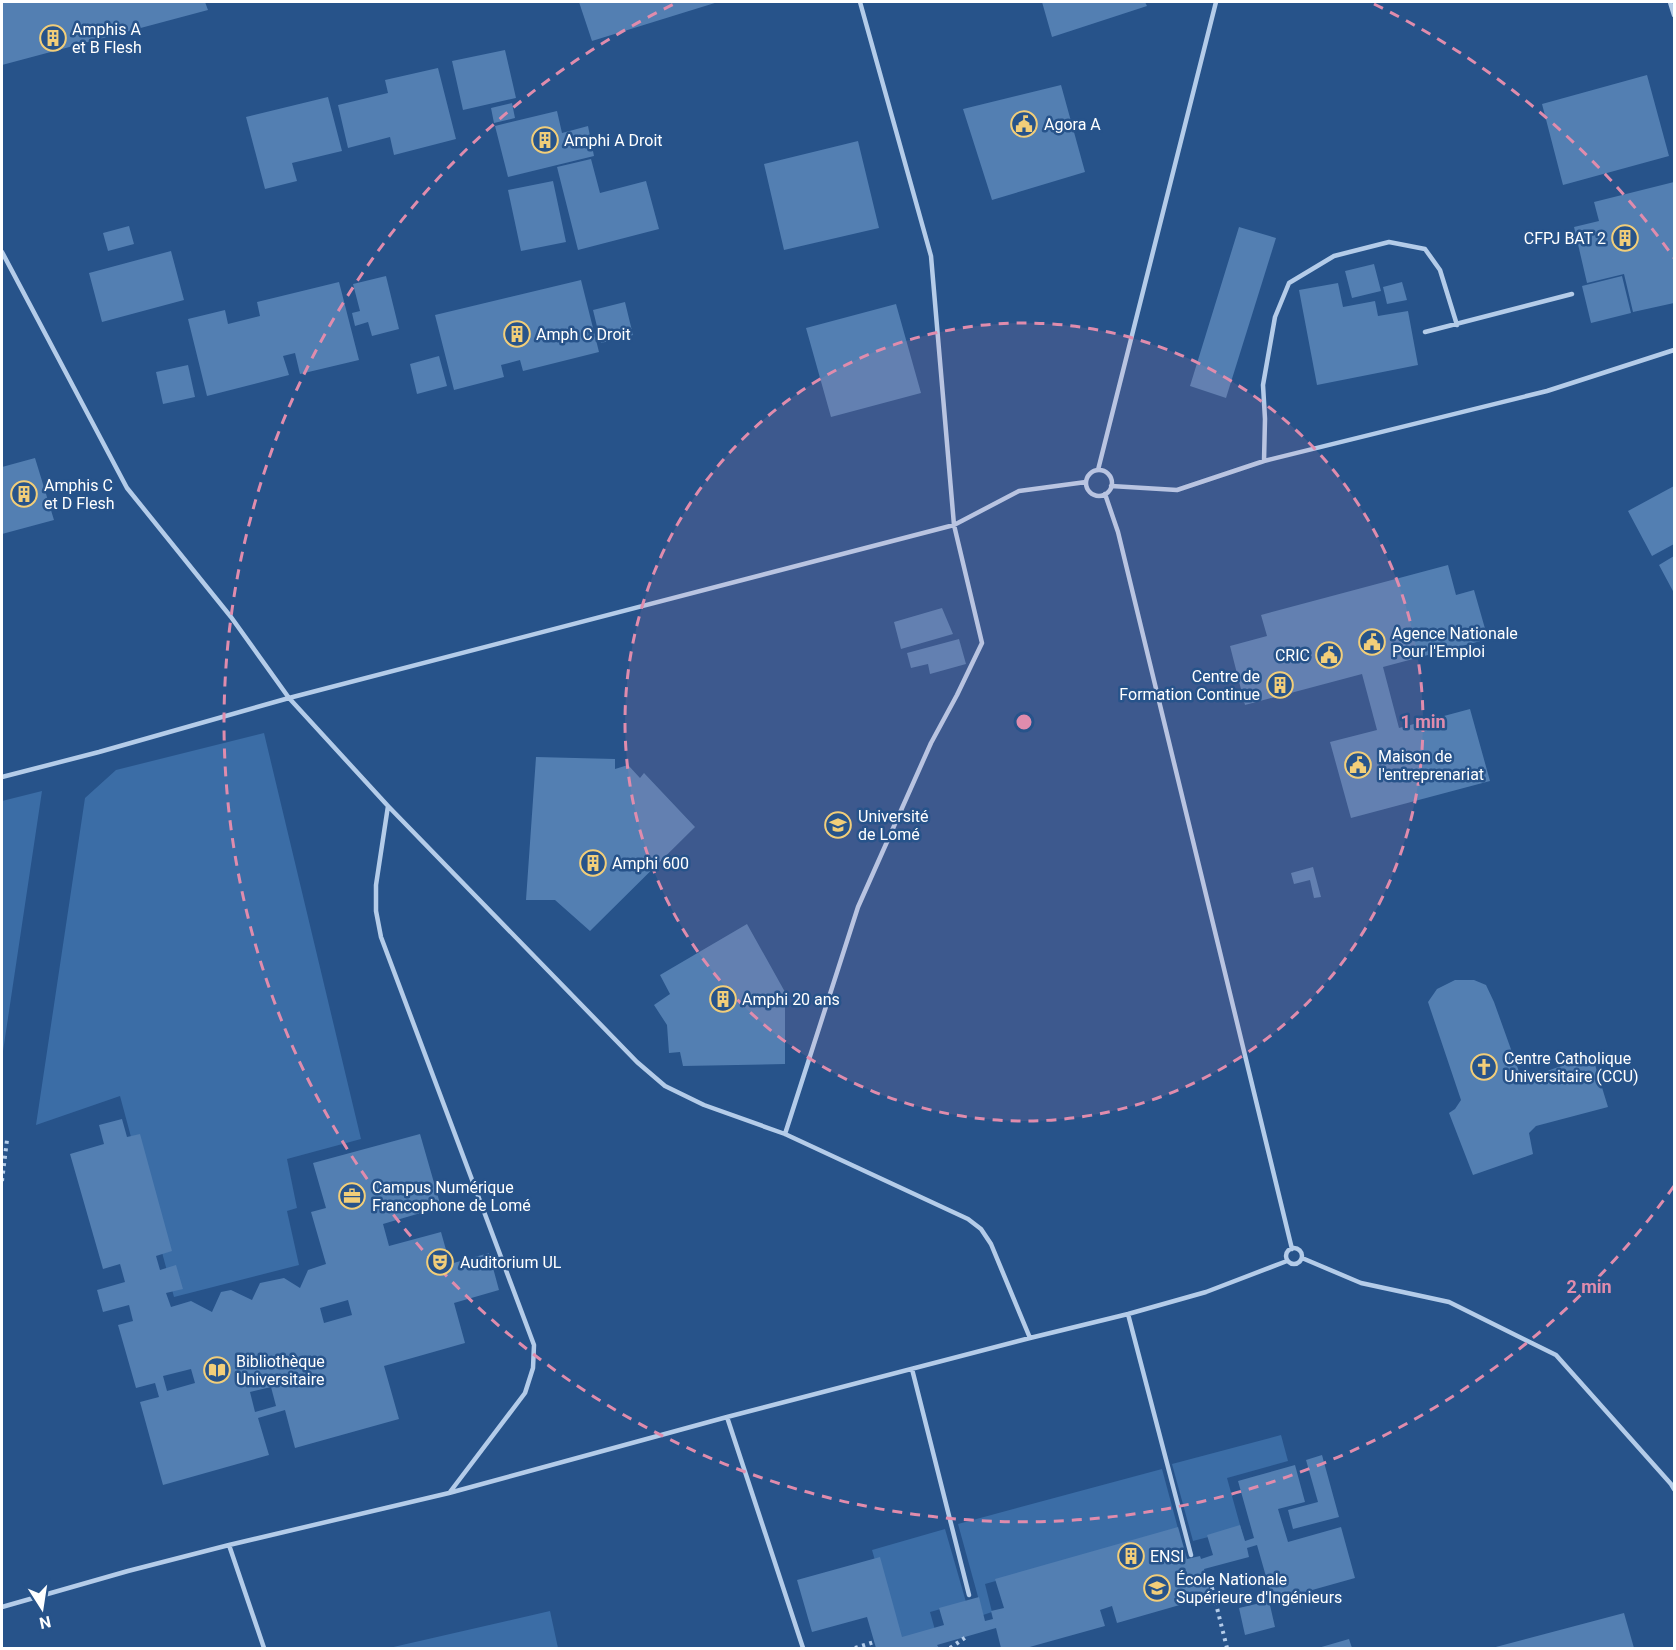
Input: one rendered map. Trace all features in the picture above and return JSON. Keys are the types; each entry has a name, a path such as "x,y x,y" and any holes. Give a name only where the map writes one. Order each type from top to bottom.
{"lane":[{"path":"785,1134 858,907 931,743 982,643 954,525 931,256 860,2"},
{"path":"1098,470 1216,2"},
{"path":"1670,2 1674,15"},
{"path":"1264,461 1263,385 1275,317 1289,283 1334,256 1389,242 1425,249 1440,270 1457,325"},
{"path":"2,252 128,488 231,617 289,698 388,806 637,1062 665,1086 704,1105 785,1134 968,1219 981,1228 991,1244 1030,1338"},
{"path":"1425,332 1572,294"},
{"path":"1111,486 1177,490 1264,461 1548,392 1674,350"},
{"path":"1098,470 1106,472 1111,478 1111,486 1107,493 1099,496 1092,494 1086,488 1090,473 1098,470"},
{"path":"2,777 289,698 954,525 1019,491 1086,482"},
{"path":"1105,494 1118,532 1292,1249"},
{"path":"388,806 376,885 376,911 381,938 534,1345 533,1368 525,1393 449,1493"},
{"path":"1296,1248 1301,1252 1302,1258 1298,1263 1292,1264 1287,1261 1286,1254 1292,1249 1296,1248"},
{"path":"1302,1258 1361,1283 1449,1302 1556,1355 1674,1489"},
{"path":"2,1607 116,1574 449,1493 727,1417 1128,1314 1206,1292 1287,1261"},
{"path":"1128,1314 1191,1555"},
{"path":"912,1369 969,1595"},
{"path":"727,1417 803,1648"},
{"path":"230,1545 264,1648"}],"path":[{"path":"2,1181 7,1140"},
{"path":"1210,1580 1227,1648"},
{"path":"950,1648 966,1637"},
{"path":"855,1648 874,1642"}],"shaded area":[{"path":"264,733 361,1139 287,1159 297,1208 287,1211 299,1265 174,1297 120,1096 36,1125 85,798 116,770"},
{"path":"42,791 2,1058 2,801"},
{"path":"1281,1435 1288,1461 1227,1478 1245,1543 1235,1530 1193,1541 1172,1464"},
{"path":"1162,1469 1187,1562 1173,1532 985,1584 992,1612 983,1615 958,1524"},
{"path":"945,1529 966,1602 930,1612 935,1630 898,1641 872,1550"},
{"path":"550,1611 558,1648 389,1648"}],"building":[{"name":"Amphis A et B Flesh","path":"2,2 205,2 208,10 2,65"},
{"path":"579,2 718,2 592,41"},
{"path":"1042,2 1145,2 1147,6 1052,37"},
{"path":"505,50 516,98 463,110 452,61"},
{"path":"438,68 456,139 394,155 390,137 348,148 338,105 388,93 385,80"},
{"path":"1647,75 1669,156 1563,185 1542,104"},
{"path":"1061,85 1085,172 992,200 963,109"},
{"path":"328,97 342,151 292,163 297,181 265,189 246,117"},
{"path":"512,103 515,118 494,123 491,108"},
{"name":"Amphi A Droit","path":"557,111 562,133 588,126 594,156 508,177 495,126"},
{"path":"858,141 879,228 784,250 764,164"},
{"path":"591,159 600,193 646,181 659,229 578,250 557,167"},
{"path":"553,181 566,242 521,251 508,190"},
{"name":"CFPJ BAT 2","path":"1674,182 1674,303 1633,312 1624,274 1587,283 1574,227 1599,221 1594,202"},
{"path":"129,226 134,244 108,251 103,233"},
{"path":"1239,227 1276,238 1226,398 1190,386"},
{"path":"171,251 184,300 102,322 89,273"},
{"path":"1374,264 1381,291 1352,298 1345,271"},
{"path":"386,276 399,329 372,336 368,322 355,326 352,313 360,311 353,284"},
{"path":"1622,276 1631,313 1591,323 1582,286"},
{"name":"Amph C Droit","path":"581,280 599,352 523,371 520,360 501,365 504,377 454,390 435,315"},
{"path":"339,282 359,360 300,374 295,353 283,356 289,375 207,396 188,319 225,310 228,324 260,316 257,302"},
{"path":"1402,282 1407,300 1387,304 1383,287"},
{"path":"1338,283 1343,307 1375,301 1378,316 1408,311 1418,365 1317,385 1299,290"},
{"path":"625,302 633,335 601,343 593,310"},
{"path":"896,304 921,393 831,417 806,328"},
{"path":"439,356 447,386 417,394 410,364"},
{"path":"188,365 195,397 163,404 156,372"},
{"name":"Amphis C et D Flesh","path":"35,458 54,520 2,534 2,467"},
{"path":"1674,486 1674,544 1652,556 1628,511"},
{"path":"1674,556 1674,593 1659,565"},
{"name":"Centre de Formation Continue","path":"1448,565 1456,595 1474,590 1488,639 1383,667 1399,728 1470,709 1490,781 1351,818 1330,742 1377,730 1362,674 1245,705 1230,646 1267,636 1261,615"},
{"path":"942,608 953,634 901,649 894,622"},
{"path":"959,639 966,664 930,674 928,664 911,668 907,653"},
{"name":"Amphi 600","path":"536,757 615,759 615,769 628,765 640,778 644,773 695,827 590,931 555,900 526,900"},
{"path":"1313,867 1321,897 1314,898 1310,880 1294,884 1291,873"},
{"name":"Amphi 20 ans","path":"747,924 785,992 785,1064 683,1066 680,1052 669,1053 667,1025 654,1005 670,994 660,975"},
{"name":"Centre Catholique Universitaire (CCU)","path":"1455,980 1474,980 1486,985 1522,1080 1592,1055 1608,1107 1536,1126 1529,1133 1533,1154 1473,1175 1449,1113 1461,1100 1428,1002 1437,989"},
{"path":"122,1119 127,1137 140,1134 172,1251 156,1256 160,1270 176,1265 183,1289 166,1293 171,1307 191,1301 212,1312 221,1292 231,1290 252,1300 260,1283 284,1278 300,1288 308,1270 326,1264 311,1212 326,1208 313,1163 420,1134 441,1207 383,1224 389,1246 441,1232 450,1264 489,1253 499,1290 454,1303 465,1343 384,1366 399,1419 295,1448 285,1410 258,1418 269,1455 163,1485 140,1402 159,1397 155,1383 136,1388 118,1325 133,1321 129,1305 103,1312 97,1290 125,1282 120,1264 103,1269 70,1154 104,1144 99,1125","holes":["348,1300 352,1315 324,1323 320,1308","191,1369 195,1383 167,1391 163,1376","271,1387 276,1406 255,1412 250,1392"]},
{"path":"1322,1455 1339,1517 1293,1529 1288,1510 1318,1502 1306,1460"},
{"name":"ENSI","path":"1295,1465 1305,1502 1278,1509 1288,1542 1341,1527 1355,1578 1273,1601 1257,1545 1247,1548 1249,1557 1204,1569 1211,1596 1117,1623 1112,1606 1100,1610 1105,1626 1026,1648 1001,1648 996,1628 937,1645 939,1648 876,1648 867,1617 812,1632 797,1580 880,1557 902,1637 944,1625 939,1608 979,1597 985,1621 993,1619 991,1611 1004,1608 995,1579 1178,1527 1187,1559 1200,1556 1201,1559 1213,1555 1207,1535 1240,1525 1245,1541 1254,1538 1238,1481"},
{"path":"1269,1601 1275,1627 1245,1635 1239,1608"},
{"path":"1624,1613 1634,1648 1492,1648"},
{"path":"1349,1639 1352,1648 1318,1648"}],"place":[{"name":"Amphis A et B Flesh","path":"53,38"},
{"name":"Agora A","path":"1024,124"},
{"name":"Amphi A Droit","path":"545,140"},
{"name":"CFPJ BAT 2","path":"1625,238"},
{"name":"Amph C Droit","path":"517,334"},
{"name":"Amphis C et D Flesh","path":"24,494"},
{"name":"Agence Nationale Pour l'Emploi","path":"1372,642"},
{"name":"CRIC","path":"1329,655"},
{"name":"Centre de Formation Continue","path":"1280,685"},
{"name":"Maison de l'entreprenariat","path":"1358,765"},
{"name":"Université de Lomé","path":"838,825"},
{"name":"Amphi 600","path":"593,863"},
{"name":"Amphi 20 ans","path":"723,999"},
{"name":"Centre Catholique Universitaire (CCU)","path":"1484,1067"},
{"name":"Campus Numérique Francophone de Lomé","path":"352,1196"},
{"name":"Auditorium UL","path":"440,1262"},
{"name":"Bibliothèque Universitaire","path":"217,1370"},
{"name":"ENSI","path":"1131,1556"},
{"name":"École Nationale Supérieure d'Ingénieurs","path":"1157,1588"}]}
